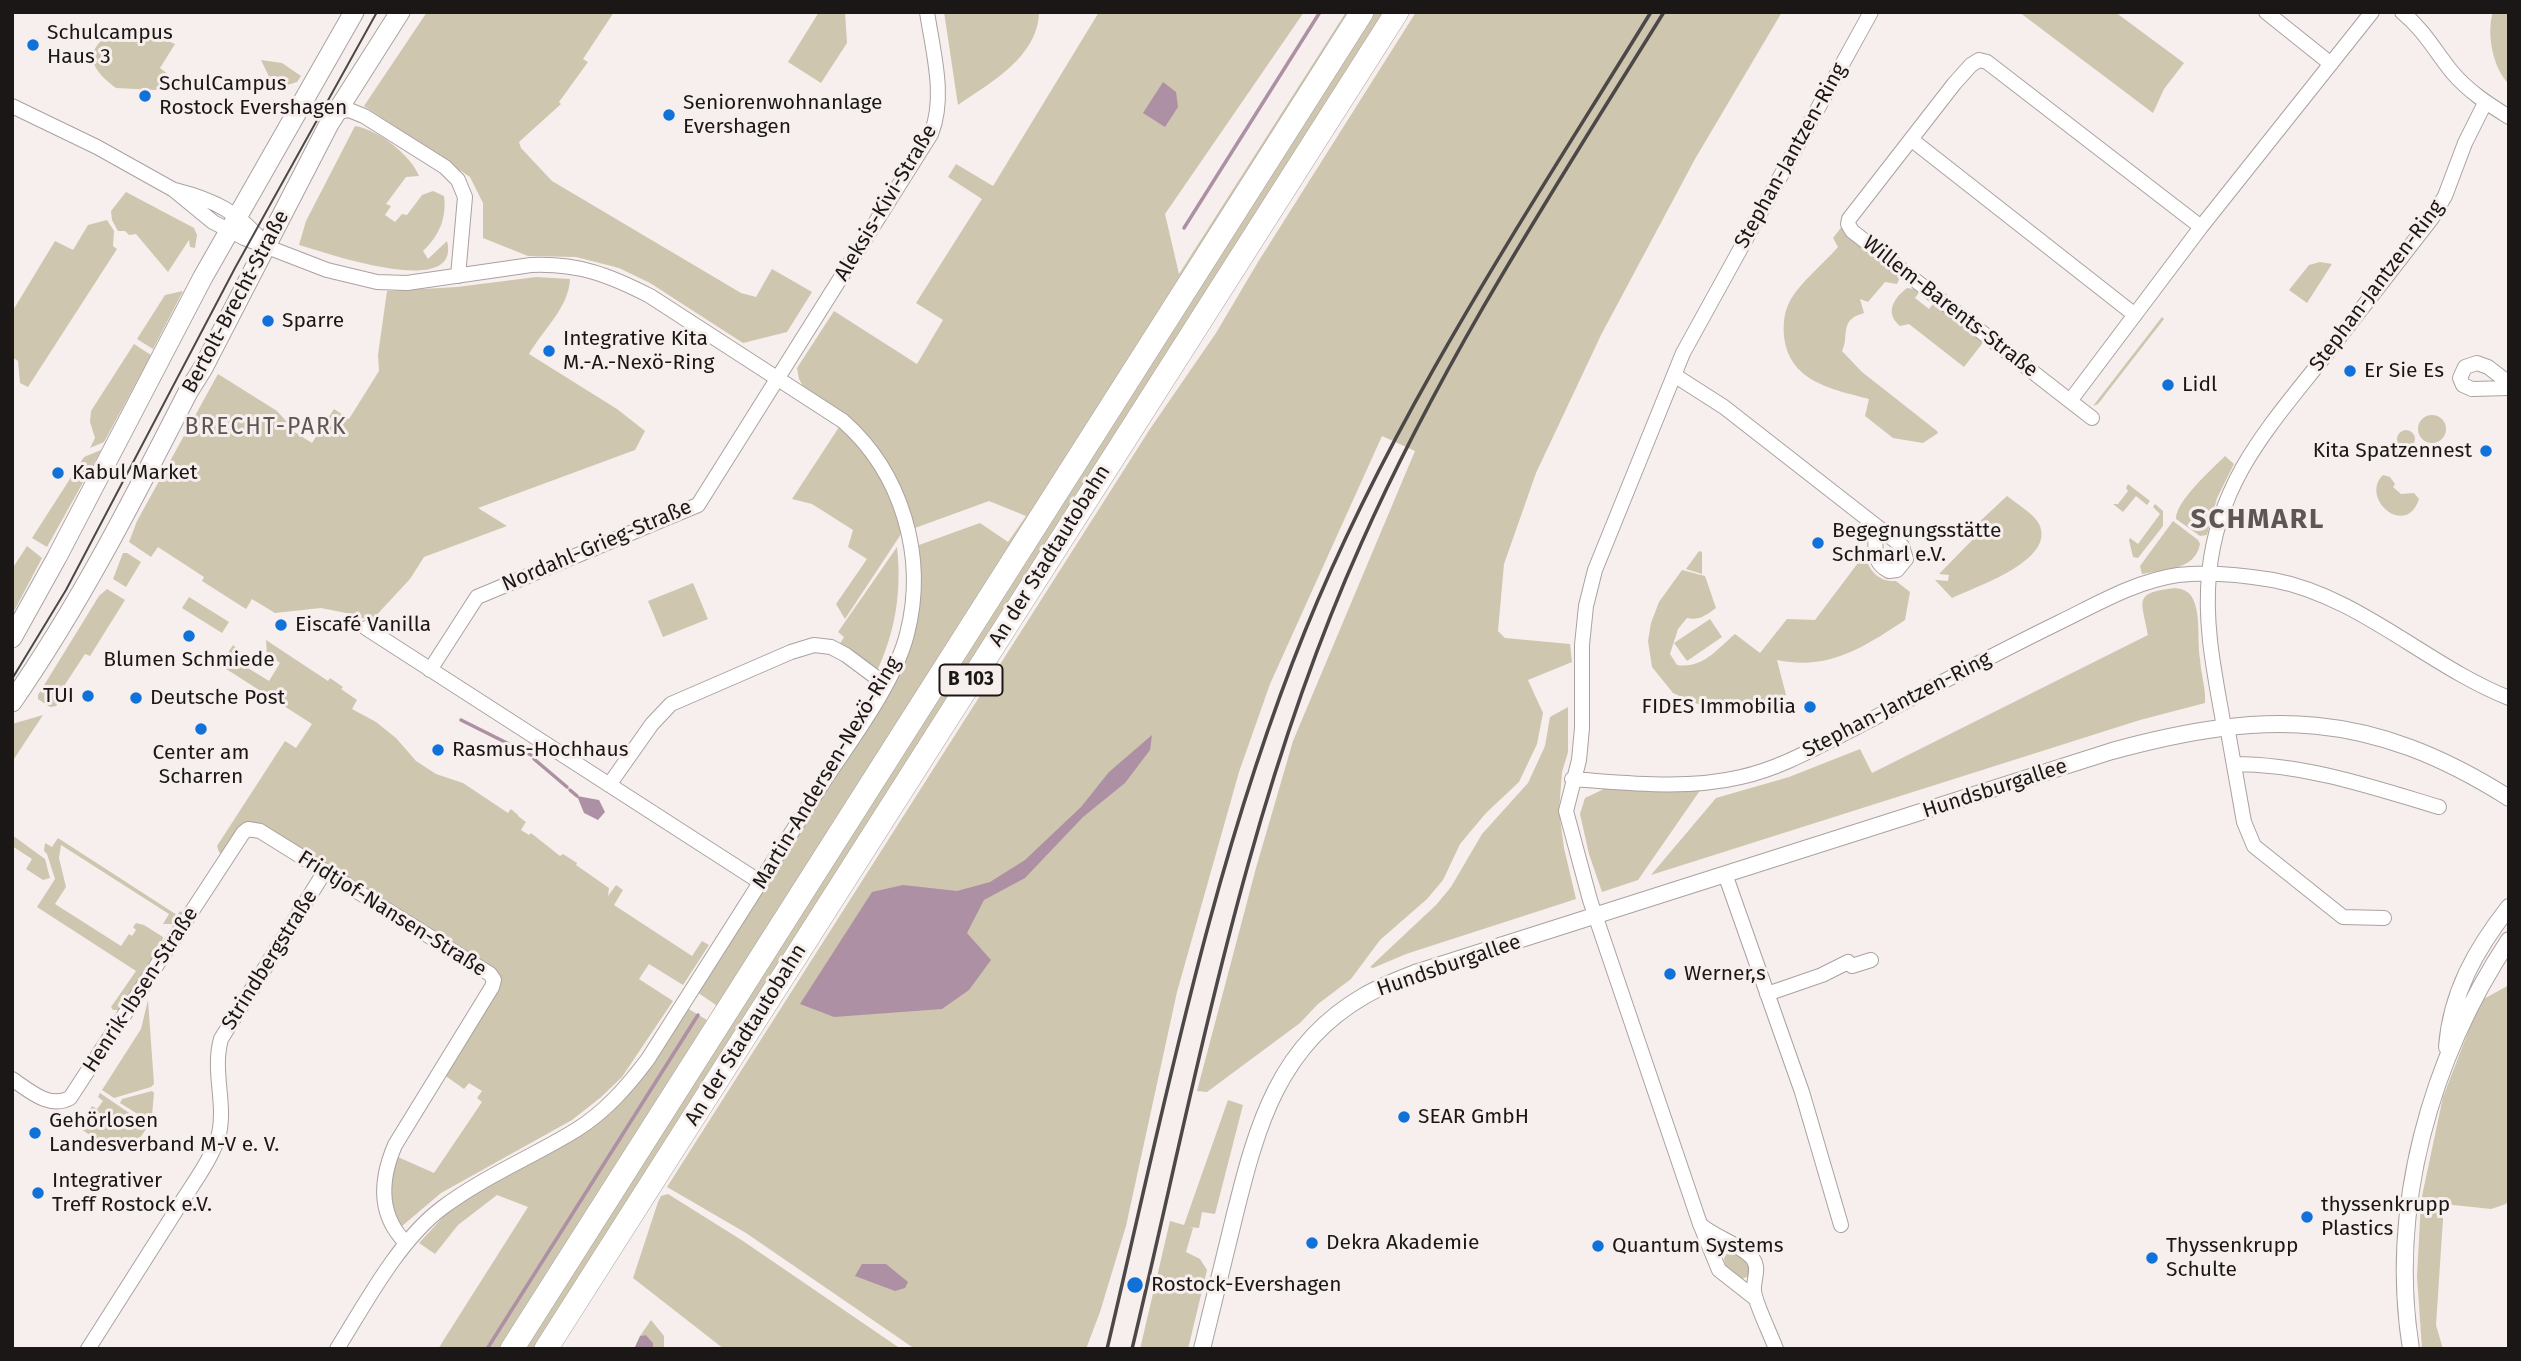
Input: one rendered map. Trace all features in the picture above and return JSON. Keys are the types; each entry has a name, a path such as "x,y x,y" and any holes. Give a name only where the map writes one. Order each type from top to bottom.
{"highway":[{"name":"An der Stadtautobahn","path":"512,1349 1362,12"},
{"name":"An der Stadtautobahn","path":"546,1349 1397,12"}],"main road":[{"name":"Bertolt-Brecht-Straße","path":"12,638 233,223 354,12"},
{"name":"Bertolt-Brecht-Straße","path":"12,702 91,576 188,392 204,368 335,115 400,12"}],"street":[{"name":"Aleksis-Kivi-Straße","path":"777,378 923,150 937,119 939,102 927,12"},
{"name":"Stephan-Jantzen-Ring","path":"1595,917 1566,811 1579,760 1583,728 1582,645 1595,570 1674,375 1718,285 1871,12"},
{"path":"2266,12 2331,64"},
{"path":"2070,401 2201,227 2372,12"},
{"path":"2402,12 2425,33 2454,74 2485,103 2509,117"},
{"name":"Willem-Barents-Straße","path":"2092,418 1852,230 1848,224 1849,219 1971,65 1979,60 1987,62 2201,227"},
{"name":"Stephan-Jantzen-Ring","path":"2225,727 2209,647 2209,575 2213,545 2225,503 2249,456 2432,218 2445,196 2465,143 2485,103"},
{"name":"Martin-Andersen-Nexö-Ring","path":"12,106 97,147 174,190 203,216 233,223 266,246 327,270 377,282 407,283 531,265 552,264 602,273 649,296 843,421 857,433 878,462 900,504 910,539 914,575 913,606 899,657 885,684 648,1059 612,1102 576,1129 439,1209 406,1243 337,1349"},
{"path":"335,115 339,111 349,110 364,116 445,167 458,180 465,197 458,276"},
{"path":"1912,140 2135,316"},
{"path":"2509,383 2477,363 2465,367 2460,377 2462,384 2468,388 2509,388"},
{"path":"1674,375 1724,407 1868,520"},
{"name":"Nordahl-Grieg-Straße","path":"430,670 477,597 698,505 777,378"},
{"path":"2209,575 2275,581 2315,592 2509,698"},
{"name":"Stephan-Jantzen-Ring","path":"1572,779 1656,785 1715,781 1764,770 1816,748 2115,596 2162,578 2209,575"},
{"path":"366,628 760,882"},
{"path":"609,785 652,724 671,704 791,652 814,645 831,647 885,684"},
{"name":"Hundsburgallee","path":"1202,1349 1259,1125 1277,1085 1306,1045 1346,1008 1387,985 1418,972 2112,751 2191,731 2282,723 2355,731 2416,748 2447,762 2509,798"},
{"path":"2225,727 2244,822 2253,846 2343,917 2384,918"},
{"path":"2234,764 2331,775 2439,807"},
{"name":"Fridtjof-Nansen-Straße","path":"248,829 260,831 490,974 494,980 492,988 388,1160 384,1192 386,1213 394,1231 406,1243"},
{"name":"Henrik-Ibsen-Straße","path":"12,1079 44,1100 60,1102 70,1098 239,838 248,829"},
{"name":"Strindbergstraße","path":"88,1349 214,1147 219,1135 220,1121 216,1066 221,1039 325,872"},
{"path":"1725,874 1802,1092 1841,1225"},
{"path":"2446,1056 2449,1020 2459,987 2509,907"},
{"path":"1595,917 1700,1224 1719,1269 1756,1299"},
{"path":"2411,1349 2406,1272 2410,1201 2416,1161 2446,1056 2486,977 2509,940"},
{"path":"1767,994 1822,975 1848,962 1852,966 1871,960"},
{"path":"1700,1224 1752,1259 1756,1267 1756,1299 1776,1349"}],"shaded area":[{"path":"427,12 614,12 583,59 588,62 559,102 561,104 519,142 521,148 552,181 741,293 756,297 772,269 812,292 787,332 743,343 650,283 619,268 576,257 528,256 483,238 483,203 470,177 364,106"},
{"path":"819,12 845,12 847,43 821,83 788,62"},
{"path":"944,12 1039,12 1037,28 1021,55 997,78 958,105"},
{"path":"1099,12 1304,12 1165,214 1179,274 1346,12 1353,12 503,1349 438,1349 528,1207 497,1195 458,1225 435,1254 419,1243 469,1194 556,1150 600,1122 622,1102 645,1074 687,1008 707,1020 716,1005 697,992 905,659 919,603 919,545 980,523 1008,542 1026,516 989,501 915,528 896,481 804,388 797,368 834,311 917,364 943,320 916,303 982,199 948,177 956,164 993,186"},
{"path":"1374,12 1384,12 533,1349 524,1349"},
{"path":"1416,12 1782,12 1695,159 1601,335 1536,473 1504,564 1498,631 1505,638 1570,644 1572,662 1528,680 1543,713 1537,744 1519,782 1486,813 1460,844 1443,880 1427,899 1380,940 1351,979 1318,1004 1300,1023 1207,1092 1197,1091 1293,741 1415,451 1382,436 1270,684 1239,772 1177,992 1126,1226 1086,1349 915,1349 746,1233 667,1187 1150,429 1216,333"},
{"path":"2019,12 2115,12 2184,63 2164,89 2153,113"},
{"path":"2493,12 2509,12 2509,84 2499,69 2492,50 2490,30"},
{"path":"126,27 136,27 175,44 160,68 169,75 156,90 116,88 95,67 93,54 101,41 109,34"},
{"path":"261,60 282,63 301,76 297,82 275,89"},
{"path":"1163,82 1176,92 1178,107 1165,127 1143,113"},
{"path":"355,126 373,132 392,144 409,160 419,176 406,177 386,204 391,206 385,215 395,222 402,214 407,215 422,195 433,191 444,196 441,226 423,251 428,259 447,241 446,259 434,268 388,268 299,245 306,221"},
{"path":"126,192 194,228 197,235 195,248 190,247 189,240 168,272 136,234 129,235 125,231 118,231 112,220 111,211"},
{"path":"107,220 114,231 113,246 117,249 28,387 20,383 18,361 12,357 12,312 55,241 73,250 88,225"},
{"path":"1843,225 1898,269 1899,279 1897,284 1885,282 1868,302 1860,299 1864,313 1848,324 1842,351 1862,372 1937,431 1938,433 1923,443 1893,438 1865,416 1869,399 1814,381 1794,364 1788,352 1784,336 1785,313 1795,293 1838,247 1833,238"},
{"path":"2320,262 2332,264 2307,303 2289,290 2309,265"},
{"path":"536,277 570,279 569,289 560,309 529,354 617,409 645,431 635,450 478,508 507,526 424,557 410,579 371,621 321,608 275,613 252,599 246,609 202,581 204,577 158,547 151,557 129,542 137,521 218,374 277,411 287,422 285,426 312,443 334,409 349,419 379,371 378,355 387,291 457,287"},
{"path":"1907,288 1921,290 1915,298 1929,309 1935,301 1985,340 1964,367 1909,324 1900,326 1895,321 1893,306 1898,296"},
{"path":"183,291 153,349 137,339 165,295"},
{"path":"2162,317 2164,319 2098,404 2093,406"},
{"path":"134,344 151,355 104,442 90,448 95,438 90,422 91,411"},
{"path":"2432,415 2442,419 2446,429 2442,439 2432,443 2422,439 2418,429 2422,419"},
{"path":"843,421 857,434 907,525 845,619 836,604 867,559 848,547 853,530 812,504 792,499"},
{"path":"2406,430 2412,433 2415,439 2412,445 2406,448 2400,445 2397,439 2400,433"},
{"path":"101,450 47,547 32,538 84,457"},
{"path":"2225,456 2234,464 2217,498 2207,535 2200,536 2176,519 2177,512 2195,486"},
{"path":"2383,475 2390,477 2395,484 2393,487 2401,494 2414,493 2419,499 2413,510 2405,515 2396,515 2387,511 2380,503 2377,484"},
{"path":"2128,484 2150,501 2147,505 2136,496 2123,512 2113,504 2118,504 2128,491"},
{"path":"2007,496 2029,512 2039,524 2041,537 2036,549 2011,570 1952,598 1935,580 1948,581 1949,575 1939,574 1982,530 1977,524"},
{"path":"2155,504 2163,511 2163,526 2138,558 2133,557 2129,540 2130,538 2138,544 2160,514 2153,507"},
{"path":"2173,521 2198,540 2200,544 2197,553 2185,564 2142,574 2140,566"},
{"path":"27,546 42,558 12,615 12,569"},
{"path":"897,547 898,596 888,643 876,673 839,645 844,637 838,632"},
{"path":"1699,551 1702,552 1702,574 1686,569"},
{"path":"123,553 141,562 126,587 113,579"},
{"path":"1864,555 1876,574 1884,580 1896,581 1910,592 1905,620 1860,647 1830,659 1796,663 1777,660 1786,695 1746,705 1709,709 1673,693 1652,667 1648,641 1651,623 1659,602 1682,570 1705,576 1716,608 1699,618 1687,618 1678,629 1670,654 1677,665 1702,661 1735,634 1760,653 1787,619 1815,620"},
{"path":"693,583 708,619 663,637 648,601"},
{"path":"2175,588 2188,592 2195,606 2205,703 2140,720 1651,875 1716,798 1789,777 1860,749 1872,773 2148,635 2143,600 2152,593"},
{"path":"107,589 125,600 90,656 85,654 62,689 65,692 56,706 50,707 38,699 38,695 99,596"},
{"path":"189,597 229,622 222,633 182,608"},
{"path":"1710,619 1722,637 1687,661 1674,643"},
{"path":"266,640 328,681 330,678 343,687 341,689 357,700 352,709 376,722 396,738 416,761 436,774 463,783 508,813 511,809 526,822 521,830 529,835 531,833 560,856 563,854 577,863 576,865 609,888 608,896 616,885 623,890 614,905 692,956 702,941 709,945 683,985 649,964 639,979 673,1001 622,1077 600,1098 572,1120 441,1193 395,1232 386,1212 391,1154 434,1173 482,1102 477,1098 482,1091 469,1083 464,1089 440,1072 493,980 252,829 226,857 219,852 217,846 285,741 296,748 312,724 220,665 233,645 243,665 269,681 280,663 267,654"},
{"path":"1568,707 1568,752 1562,772 1559,811 1564,848 1576,899 1370,967 1436,905 1451,887 1482,834 1528,783 1545,746 1550,717"},
{"path":"43,715 12,762 12,724"},
{"path":"1152,735 1150,750 1125,783 1083,817 1025,878 984,900 967,933 991,960 969,990 942,1009 834,1017 800,1004 872,892 903,885 957,891 990,882 1025,860 1081,807 1109,772"},
{"path":"1604,789 1701,789 1638,880 1602,892 1589,854 1580,814 1585,798"},
{"path":"577,796 599,800 605,812 598,820 584,813"},
{"path":"12,835 45,859 50,878 43,880 26,869 32,859 12,846"},
{"path":"58,838 177,915 180,911 183,913 174,924 163,924 169,914 61,845 59,858 66,887 55,904 121,946 129,934 132,936 136,930 133,927 136,923 163,937 162,943 120,1010 113,1010 111,1007 136,971 37,907 55,879 44,851 45,843 52,847"},
{"path":"2509,985 2509,1197 2506,1204 2491,1209 2444,1204 2436,1325 2443,1349 2422,1349 2417,1276 2421,1201 2443,1097 2480,1001"},
{"path":"148,1000 154,1084 114,1098 102,1090 141,1029"},
{"path":"152,1091 152,1115 149,1121 120,1103 122,1099"},
{"path":"100,1093 144,1123 146,1129 132,1150 111,1147 79,1128 92,1106 97,1109 103,1101 98,1097"},
{"path":"1228,1100 1243,1105 1215,1214 1202,1212 1199,1228 1189,1227 1193,1228 1186,1252 1200,1259 1207,1270 1188,1349 1140,1349 1170,1221 1184,1225"},
{"path":"668,1194 743,1241 901,1349 724,1349 633,1278 658,1202 661,1196"},
{"path":"1728,1252 1748,1259 1752,1264 1749,1276 1742,1279 1730,1272 1724,1258"},
{"path":"862,1264 886,1264 908,1282 905,1288 895,1291 855,1276"},
{"path":"651,1320 664,1336 664,1349 653,1349 653,1343 646,1335 640,1336"},
{"path":"646,1335 653,1343 653,1349 634,1349 640,1336"}],"waterway":[{"path":"1184,228 1320,12"},
{"path":"461,720 531,755"},
{"path":"534,759 567,787"},
{"path":"570,790 577,796"},
{"path":"487,1349 698,1015"}],"tram line":[{"path":"12,679 66,590 235,268 377,12"}],"railway":[{"path":"1107,1349 1192,986 1243,806 1305,631 1340,550 1421,392 1510,239 1651,12"},
{"path":"1132,1349 1228,940 1255,839 1321,641 1361,544 1428,406 1503,273 1664,12"}],"place":[{"name":"Schulcampus Haus 3","path":"33,45"},
{"name":"SchulCampus Rostock Evershagen","path":"145,96"},
{"name":"Seniorenwohnanlage Evershagen","path":"669,115"},
{"name":"Sparre","path":"268,321"},
{"name":"Integrative Kita M.-A.-Nexö-Ring","path":"549,351"},
{"name":"Er Sie Es","path":"2350,371"},
{"name":"Lidl","path":"2168,385"},
{"name":"Kita Spatzennest","path":"2486,451"},
{"name":"Kabul Market","path":"58,473"},
{"name":"Begegnungsstätte Schmarl e.V.","path":"1818,543"},
{"name":"Eiscafé Vanilla","path":"281,625"},
{"name":"Blumen Schmiede","path":"189,636"},
{"name":"TUI","path":"88,696"},
{"name":"Deutsche Post","path":"136,698"},
{"name":"FIDES Immobilia","path":"1810,707"},
{"name":"Center am Scharren","path":"201,729"},
{"name":"Rasmus-Hochhaus","path":"438,750"},
{"name":"Werner,s","path":"1670,974"},
{"name":"SEAR GmbH","path":"1404,1117"},
{"name":"Gehörlosen Landesverband M-V e. V.","path":"35,1133"},
{"name":"Integrativer Treff Rostock e.V.","path":"38,1193"},
{"name":"thyssenkrupp Plastics","path":"2307,1217"},
{"name":"Dekra Akademie","path":"1312,1243"},
{"name":"Quantum Systems","path":"1598,1246"},
{"name":"Thyssenkrupp Schulte","path":"2152,1258"},
{"name":"Rostock-Evershagen","path":"1135,1285"}],"district":[{"name":"BRECHT-PARK","path":"266,428"},
{"name":"SCHMARL","path":"2258,520"}]}
